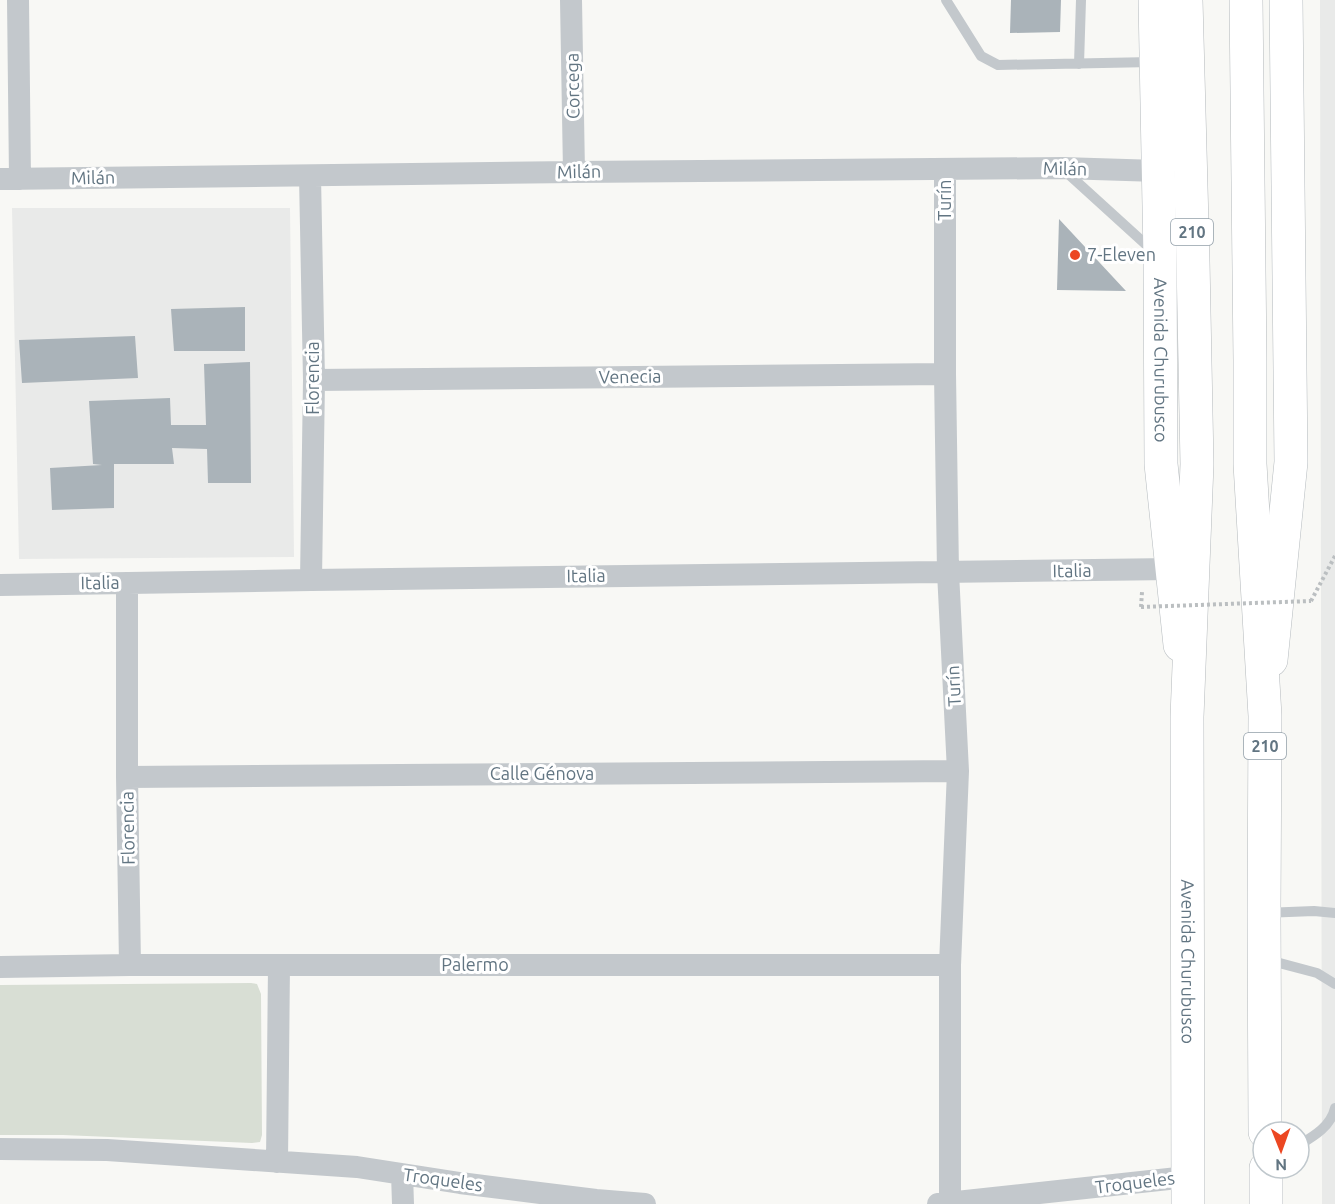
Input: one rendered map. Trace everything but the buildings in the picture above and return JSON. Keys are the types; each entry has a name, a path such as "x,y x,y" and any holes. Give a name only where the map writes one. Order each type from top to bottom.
{"main road":[{"name":"Avenida Churubusco","path":"1155,0 1161,464 1187,717"},
{"name":"Avenida Churubusco","path":"1186,0 1197,464 1187,717 1188,1190"},
{"name":"210","path":"1246,0 1250,464 1265,716 1265,1120"},
{"path":"1265,716 1291,462 1286,0"},
{"path":"1266,1180 1266,1204"}],"street":[{"path":"10,179 18,0"},
{"name":"Corcega","path":"571,0 574,172"},
{"name":"Milán","path":"10,179 1062,168 1158,171"},
{"name":"Turín","path":"944,1203 958,771 948,572 945,169"},
{"name":"Florencia","path":"310,176 314,380 311,580"},
{"name":"Venecia","path":"314,380 945,374"},
{"name":"Italia","path":"0,585 1172,569"},
{"name":"Florencia","path":"127,583 130,965"},
{"name":"Calle Génova","path":"127,777 958,771"},
{"path":"277,1162 279,965"},
{"name":"Palermo","path":"0,967 950,965"},
{"name":"Troqueles","path":"0,1149 107,1150 357,1167 460,1183 645,1204"},
{"path":"402,1174 403,1204"},
{"name":"Troqueles","path":"944,1203 1188,1190"}],"lane":[{"path":"946,0 981,56 998,65 1156,62"},
{"path":"1079,64 1081,0"},
{"path":"1062,168 1160,257"},
{"path":"1264,914 1314,911 1335,913"},
{"path":"1264,959 1317,972 1335,984"},
{"path":"1311,1138 1333,1116 1335,1108"}],"path":[{"path":"1141,607 1311,601 1335,556"}],"shaded area":[{"path":"1320,0 1335,0 1335,1204 1322,1204"},
{"path":"12,208 290,208 294,557 19,559"},
{"path":"257,984 261,994 262,1135 260,1142 0,1135 0,985"}],"place":[{"name":"7-Eleven","path":"1075,255"}]}
